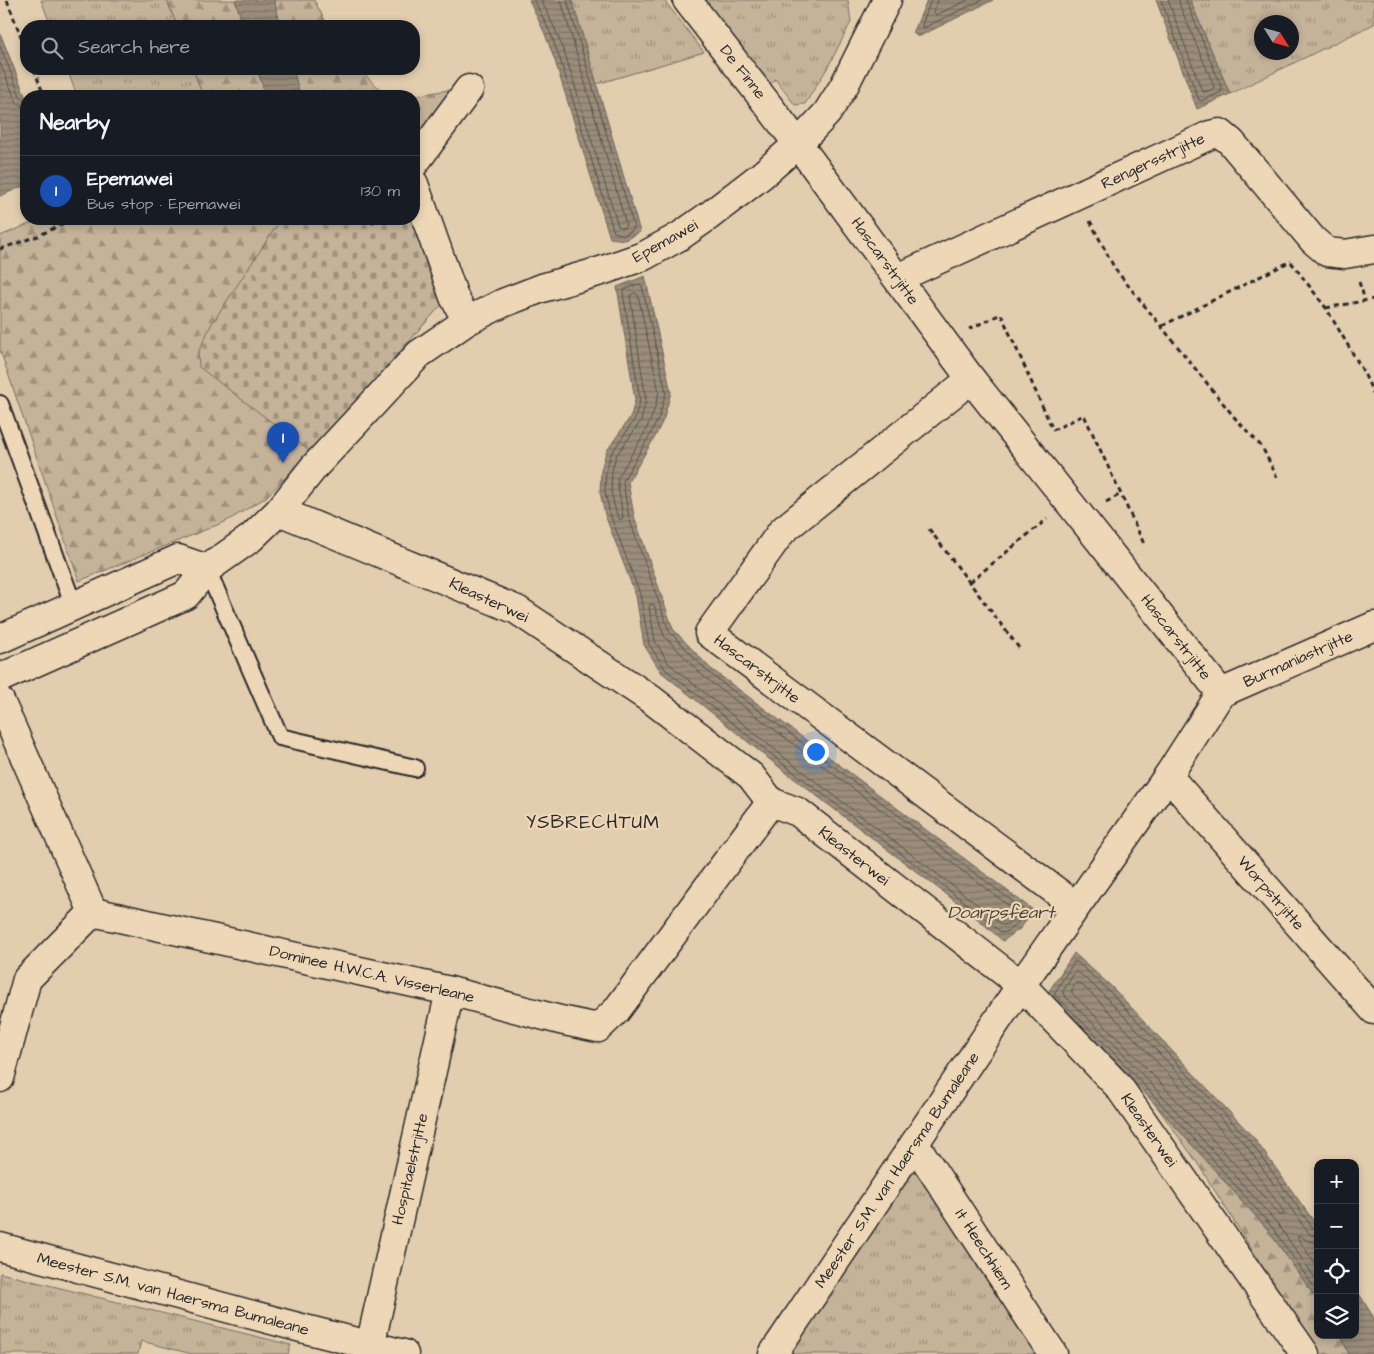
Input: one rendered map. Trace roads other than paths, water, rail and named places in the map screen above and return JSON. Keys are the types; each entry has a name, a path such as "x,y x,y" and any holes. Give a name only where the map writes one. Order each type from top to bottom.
{"street":[{"name":"De Finne","path":"687,0 798,144"},
{"name":"Epemawei","path":"0,678 186,595 207,569 252,538 279,511 314,466 419,354 467,321 503,303 542,288 644,256 680,236 710,215 762,175 798,144 827,113 844,86 887,0"},
{"path":"420,156 469,89"},
{"name":"Rengersstrjitte","path":"898,278 1210,135 1220,134 1231,142 1313,240 1327,252 1345,254 1374,249"},
{"name":"Hascarstrjitte","path":"798,144 971,378 1221,693 1168,776 1021,985"},
{"path":"420,201 454,297 467,321"},
{"name":"Hascarstrjitte","path":"971,378 782,531 709,633 1076,906"},
{"name":"Kleasterwei","path":"279,511 517,610 652,700 751,776 771,802 798,812 1021,985 1119,1087 1305,1354"},
{"path":"0,639 178,560 207,569"},
{"name":"Burmaniastrjitte","path":"1221,693 1374,626"},
{"path":"0,701 92,912 28,980 0,1078"},
{"name":"Worpstrjitte","path":"1168,776 1374,1010"},
{"name":"Dominee H.W.C.A. Visserleane","path":"92,912 450,991 598,1028 616,1011 771,802"},
{"name":"Meester S.M. van Haersma Bumaleane","path":"773,1354 1021,985"},
{"name":"Hospitaelstrjitte","path":"370,1346 450,991"},
{"name":"It Heechhiem","path":"914,1144 1053,1354"},
{"name":"Meester S.M. van Haersma Bumaleane","path":"0,1247 404,1354"}],"lane":[{"path":"0,404 74,607"},
{"path":"207,569 280,737 415,768"}],"water":[{"path":"235,0 274,0 279,20 242,20"},
{"path":"529,0 572,0 640,232 625,240 610,238 555,61"},
{"path":"927,0 993,0 918,37 913,33"},
{"path":"1156,0 1190,0 1230,94 1197,109"},
{"path":"0,33 23,90 20,90 20,188 0,196"},
{"path":"259,75 295,75 298,90 264,90"},
{"name":"Doarpsfeart","path":"645,276 671,392 664,418 655,437 628,482 634,516 673,629 710,668 1033,910 1021,928 1003,941 972,914 784,771 661,672 644,645 636,596 605,515 600,492 601,470 606,452 631,416 635,400 617,287"},
{"name":"Doarpsfeart","path":"1074,953 1112,987 1254,1138 1314,1221 1314,1295 1268,1230 1203,1156 1109,1055 1047,994"},
{"path":"1359,1294 1374,1318 1374,1354 1349,1354 1342,1339 1359,1339"}],"place":[{"name":"Epemawei","path":"283,463"}],"district":[{"name":"YSBRECHTUM","path":"593,822"}]}
